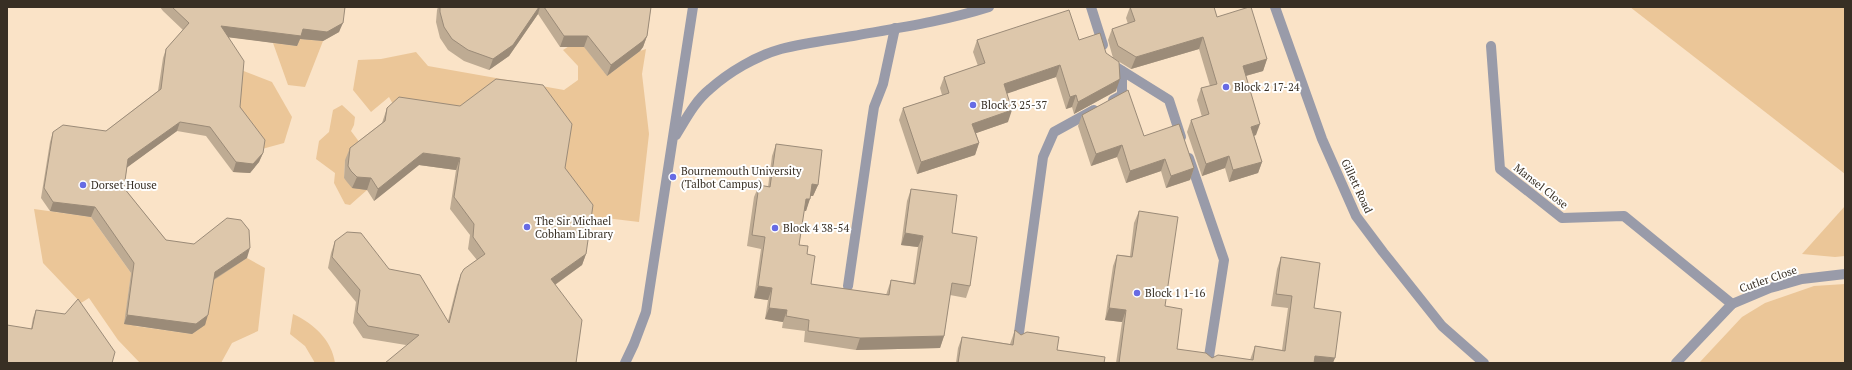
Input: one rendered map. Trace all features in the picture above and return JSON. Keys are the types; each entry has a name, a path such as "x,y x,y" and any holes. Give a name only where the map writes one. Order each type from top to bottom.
{"street":[{"path":"625,363 646,312 693,7"},
{"path":"673,140 692,108 709,89 740,67 762,56 781,49 895,28 968,13 989,7"},
{"path":"1091,7 1108,62 1168,100 1224,260 1208,363"},
{"name":"Gillett Road","path":"1275,7 1322,139 1356,216 1442,326 1484,363"},
{"path":"848,286 874,107 883,84 895,28"},
{"name":"Mansel Close","path":"1491,46 1500,169 1562,218 1624,216 1732,304"},
{"path":"1018,340 1043,157 1054,132 1122,95 1122,71"},
{"name":"Cutler Close","path":"1676,363 1732,304 1770,288 1802,278 1845,274"}],"shaded area":[{"path":"1630,7 1845,7 1845,174"},
{"path":"299,39 323,41 305,87 288,85 273,43 297,46"},
{"path":"579,40 604,72 611,73 640,51 646,49 642,74 649,134 639,222 589,216 456,117 395,108 389,97 371,112 353,90 358,60 381,59 416,52 428,66 564,90 578,80 578,66 563,50"},
{"path":"241,70 272,82 292,117 284,143 262,149 237,117"},
{"path":"342,105 355,117 354,125 351,131 363,147 345,160 344,178 367,190 350,205 345,204 334,183 335,173 316,159 319,141 329,132 333,110"},
{"path":"1845,206 1845,256 1835,257 1802,254"},
{"path":"34,209 91,217 131,273 126,311 135,326 192,334 211,281 247,258 265,268 258,331 232,343 221,363 140,363 118,340 89,298 81,303 43,263"},
{"path":"1845,284 1845,363 1699,363 1742,317 1765,303 1814,286"},
{"path":"293,314 308,322 326,340 335,363 315,363 305,346 290,334"}],"building":[{"name":"Dorset House","path":"172,7 345,7 343,23 327,32 303,29 301,36 221,26 244,61 240,107 265,140 263,153 253,164 236,162 210,127 180,122 128,159 124,188 166,240 194,244 227,218 241,220 249,230 250,248 215,272 208,315 196,324 127,315 134,263 95,207 53,202 44,188 53,132 63,125 106,131 161,89 166,49 189,23"},
{"path":"440,7 539,7 513,45 493,59 468,50 452,39 444,27"},
{"path":"544,7 651,7 647,36 643,41 611,65 588,36 564,36"},
{"name":"Block 2 17-24","path":"1130,7 1214,7 1217,17 1251,7 1267,59 1243,66 1260,124 1251,127 1262,162 1233,170 1229,156 1206,164 1191,120 1209,114 1201,88 1217,84 1203,37 1136,57 1118,46 1112,29 1135,21"},
{"path":"1069,10 1079,40 1100,33 1106,53 1119,62 1120,79 1078,102 1076,95 1070,97 1060,65 1004,84 1012,110 972,124 979,143 921,162 903,108 949,93 944,77 985,63 977,40"},
{"name":"The Sir Michael Cobham Library","path":"496,79 543,85 572,124 565,168 593,205 586,254 551,279 582,320 576,363 385,363 419,335 368,326 357,312 360,290 332,257 335,241 347,232 361,233 389,269 420,275 449,323 461,274 464,269 485,254 473,237 474,224 454,197 460,158 423,153 378,189 371,178 357,177 351,171 348,166 350,148 385,121 387,108 399,97 460,106"},
{"path":"1128,90 1144,136 1179,124 1194,168 1171,176 1165,159 1130,171 1122,145 1096,154 1082,115"},
{"name":"Block 4 38-54","path":"776,144 822,150 818,185 812,184 810,199 806,199 799,245 808,246 807,254 815,256 811,284 889,295 891,280 915,284 923,236 905,233 911,189 957,195 952,233 977,237 970,286 952,283 944,336 860,338 808,331 809,320 786,316 787,310 769,308 772,288 758,286 765,237 752,235 759,185 770,187"},
{"path":"1139,211 1178,217 1165,306 1182,309 1177,349 1206,353 1212,358 1218,355 1253,360 1255,346 1285,351 1292,296 1276,294 1281,257 1320,263 1314,308 1341,312 1335,358 1315,356 1314,363 1119,363 1126,310 1109,308 1117,255 1132,257"},
{"path":"78,299 115,352 112,363 7,363 7,325 32,329 36,310 65,314"},
{"path":"1015,330 1021,335 1027,332 1059,337 1057,350 1105,357 1104,363 958,363 962,337 1013,345"}],"place":[{"name":"Block 2 17-24","path":"1226,87"},
{"name":"Block 3 25-37","path":"973,105"},
{"name":"Bournemouth University (Talbot Campus)","path":"673,177"},
{"name":"Dorset House","path":"83,185"},
{"name":"The Sir Michael Cobham Library","path":"527,227"},
{"name":"Block 4 38-54","path":"775,228"},
{"name":"Block 1 1-16","path":"1137,293"}]}
